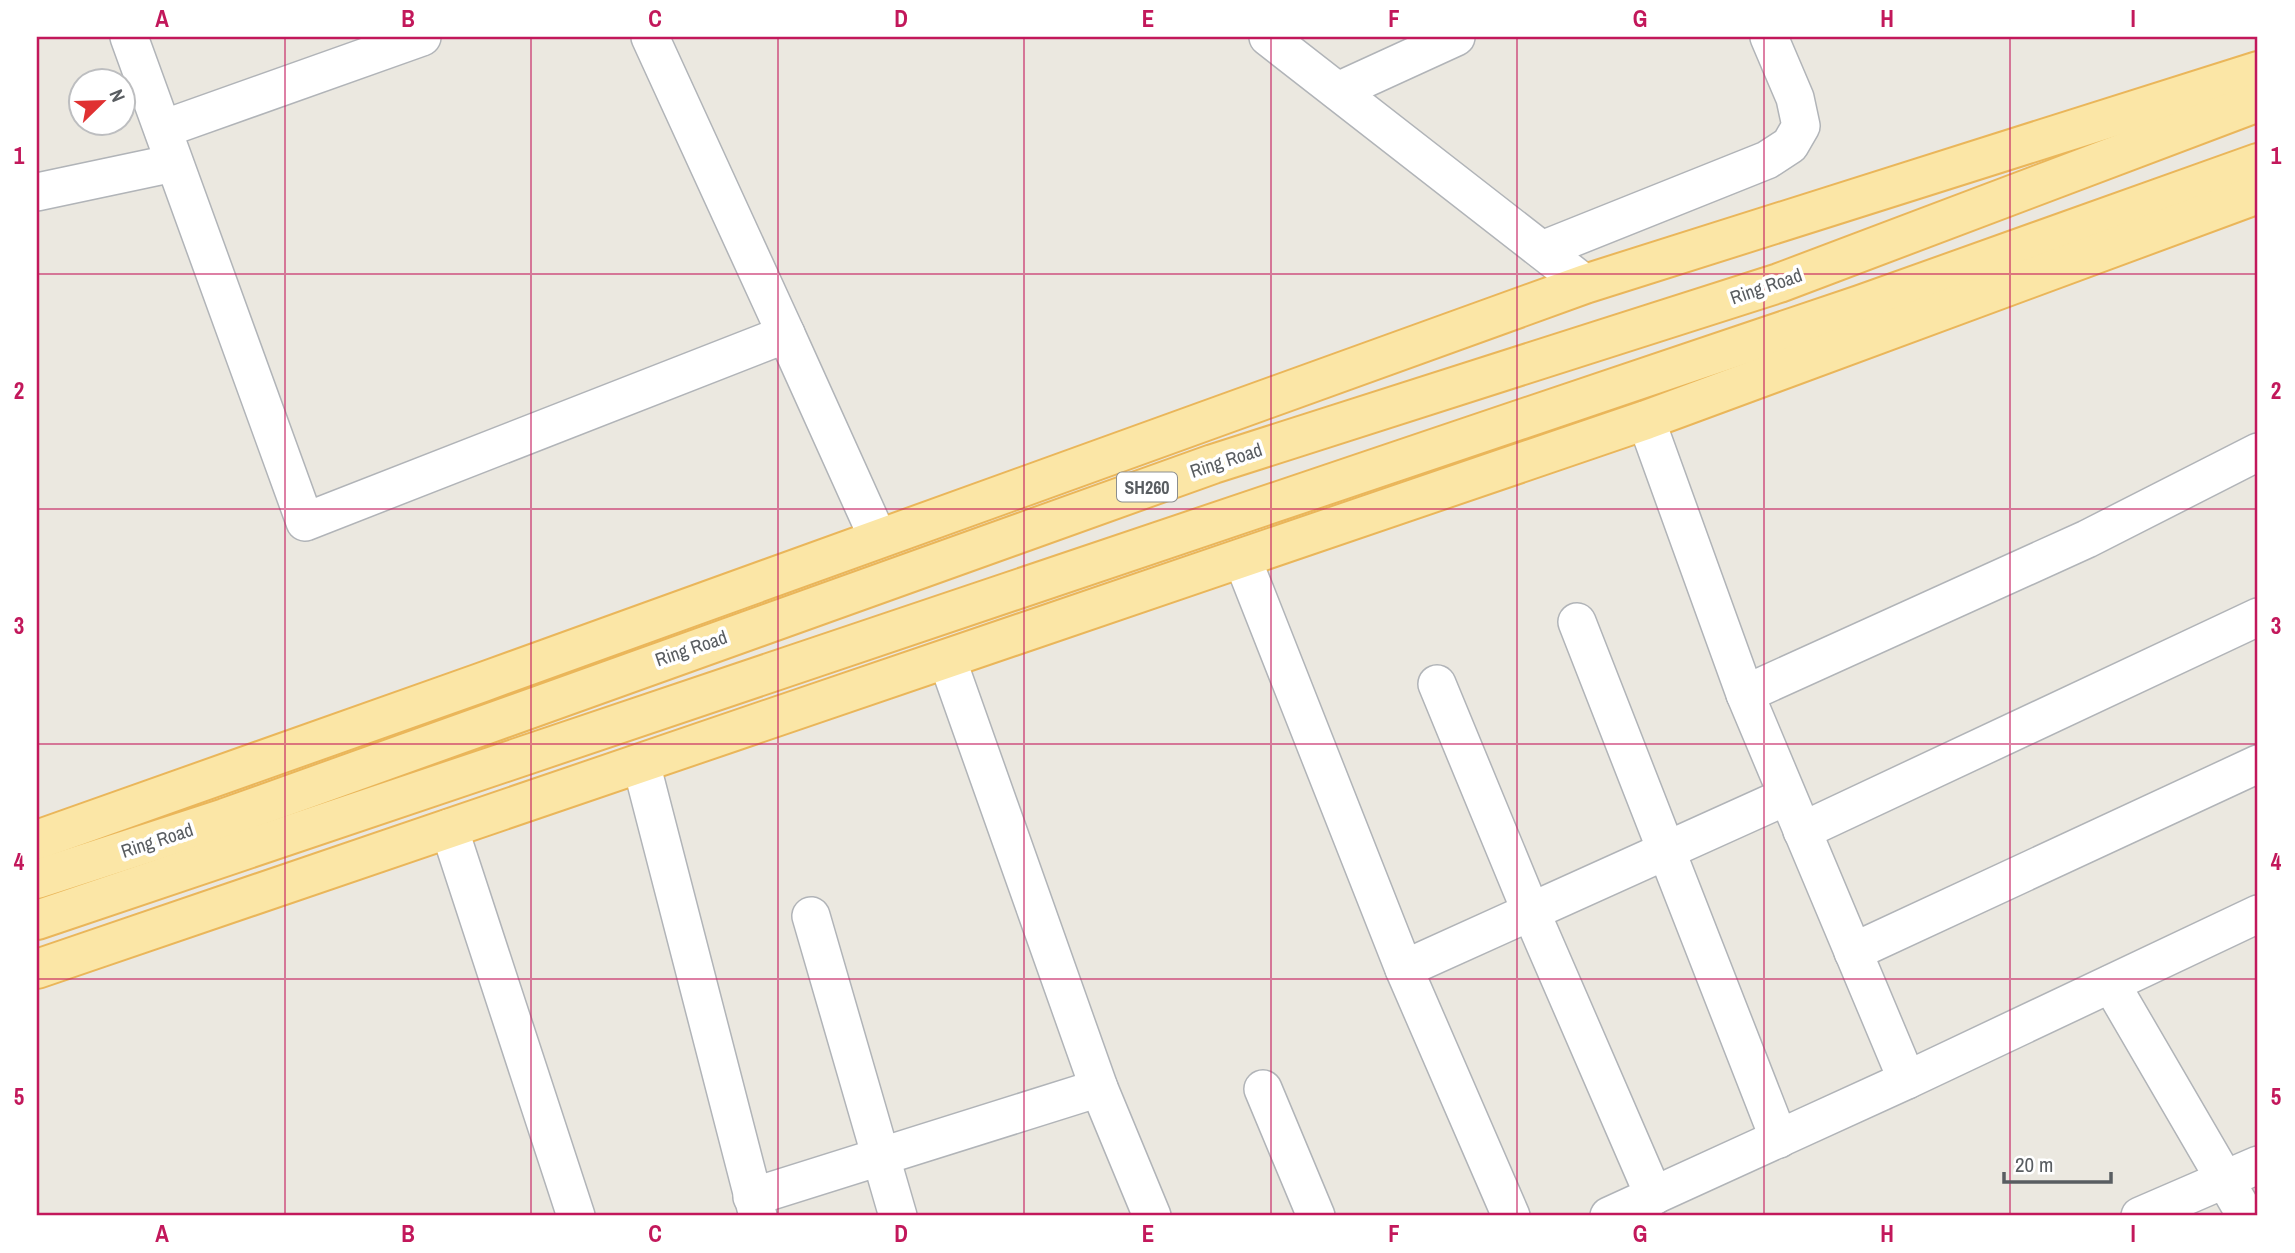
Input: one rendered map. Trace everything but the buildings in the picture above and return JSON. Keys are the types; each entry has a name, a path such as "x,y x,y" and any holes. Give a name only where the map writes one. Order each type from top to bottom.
{"main road":[{"name":"Ring Road","path":"37,839 480,683 1585,284 2258,71"},
{"name":"Ring Road","path":"37,879 225,818 617,675 1213,464 1779,283 2258,102"},
{"name":"Ring Road","path":"37,920 1860,305 2258,163"},
{"path":"37,968 1646,420 2258,194"}],"street":[{"path":"129,37 305,522 786,334"},
{"path":"163,129 422,37"},
{"path":"650,37 878,538"},
{"path":"1268,37 1585,284"},
{"path":"1338,91 1456,37"},
{"path":"1542,250 1744,170 1790,145 1801,126 1795,98 1769,37"},
{"path":"37,192 174,163"},
{"path":"1646,420 1745,694 1907,1080"},
{"path":"1745,694 2087,539 2258,452"},
{"path":"1242,558 1404,969 1511,1216"},
{"path":"1802,831 2258,617"},
{"path":"1577,622 1779,1139"},
{"path":"947,659 1099,1088 1152,1216"},
{"path":"1437,684 1531,912 1654,1196"},
{"path":"641,763 755,1206 882,1156 1099,1088"},
{"path":"1853,952 2258,764"},
{"path":"1404,969 1787,796"},
{"path":"449,828 576,1216"},
{"path":"1609,1216 1907,1080 2258,914"},
{"path":"811,916 898,1216"},
{"path":"2111,984 2246,1216"},
{"path":"1264,1089 1316,1216"},
{"path":"2140,1216 2258,1166"}]}
